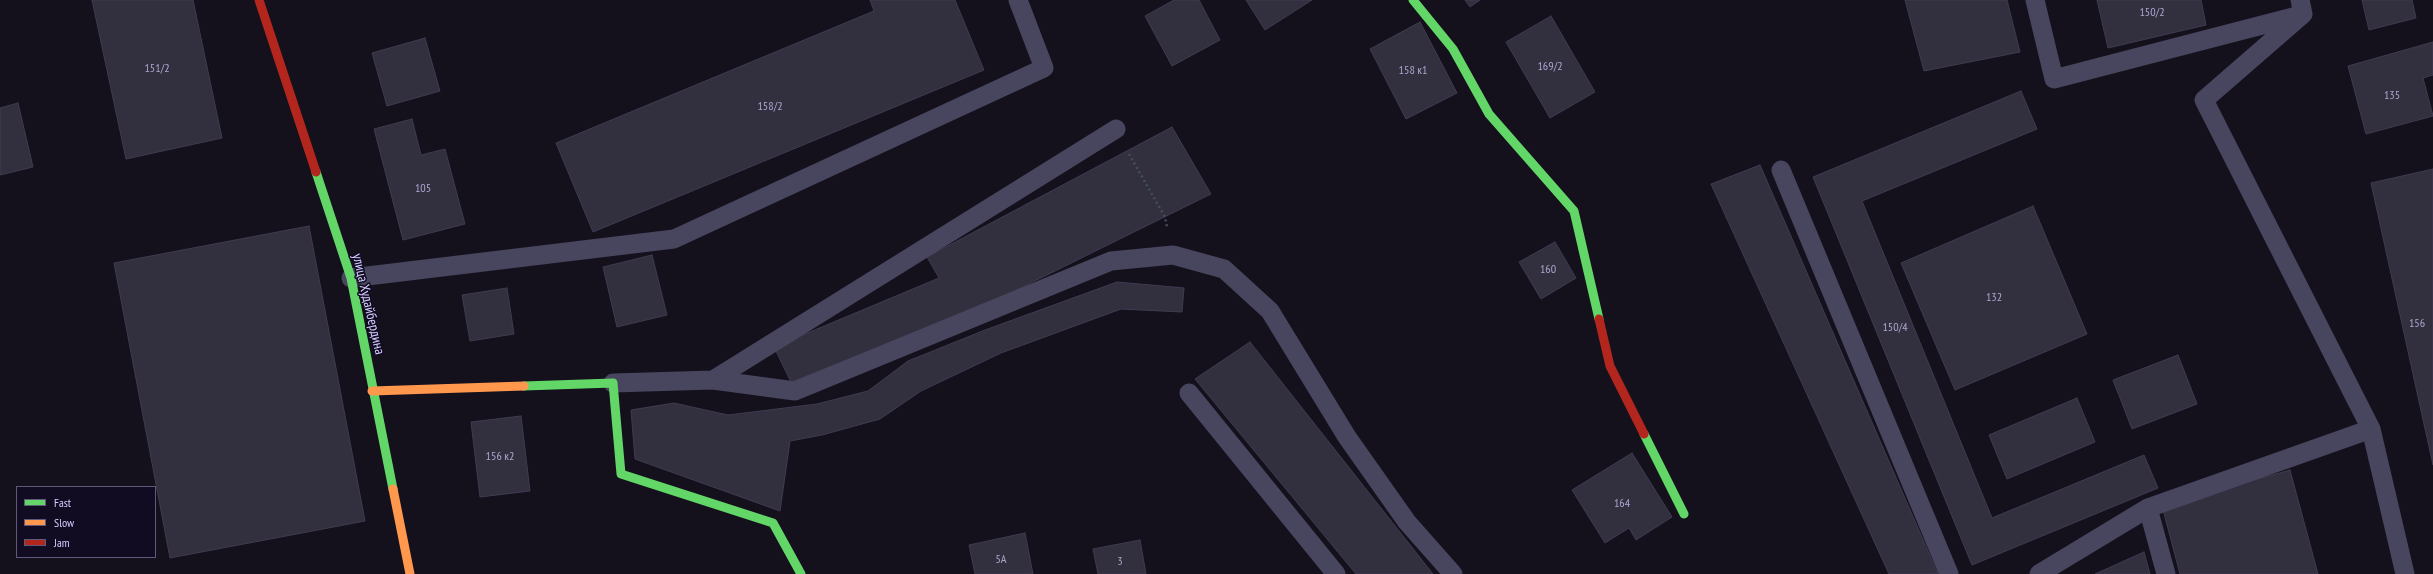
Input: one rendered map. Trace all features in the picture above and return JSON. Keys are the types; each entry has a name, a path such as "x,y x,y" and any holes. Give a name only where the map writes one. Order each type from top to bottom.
{"street":[{"name":"улица Худайбердина","path":"259,0 351,278 372,391 410,574"},
{"path":"1413,0 1453,49 1489,114 1574,211 1610,366 1684,514"},
{"path":"372,391 613,383 622,474 773,523 801,574"}],"lane":[{"path":"351,278 674,238 1044,68 1018,0"},
{"path":"2035,0 2054,79 2301,7"},
{"path":"2301,7 2204,100 2371,429 2405,574"},
{"path":"714,380 1116,129"},
{"path":"1781,170 1949,574"},
{"path":"613,383 714,380 795,391 1111,261 1173,255 1224,269 1270,311 1347,437 1407,522 1453,574"},
{"path":"1188,392 1336,574"},
{"path":"2039,574 2148,508 2371,429"},
{"path":"2148,508 2166,574"}],"path":[{"path":"1116,129 1165,217 1173,255"}],"building":[{"path":"92,0 193,0 222,138 126,159"},
{"path":"870,0 955,0 984,70 593,232 556,143 874,11"},
{"path":"1174,0 1199,0 1220,40 1172,66 1145,16"},
{"path":"1246,0 1312,0 1265,30"},
{"path":"1465,0 1480,0 1470,7"},
{"path":"1905,0 2007,0 2020,52 1924,71"},
{"path":"2097,0 2201,0 2206,25 2108,48"},
{"path":"2362,0 2412,0 2416,18 2369,30"},
{"path":"1551,16 1595,92 1550,118 1506,42"},
{"path":"1420,22 1457,93 1406,119 1370,49"},
{"path":"425,38 440,91 387,106 372,53"},
{"path":"2433,42 2433,75 2423,78 2433,116 2366,134 2348,66"},
{"path":"2021,91 2037,129 1862,201 1992,518 2144,455 2158,488 1972,565 1813,177"},
{"path":"18,103 33,167 0,175 0,108"},
{"path":"412,119 421,155 445,149 465,224 403,240 374,129"},
{"path":"1172,127 1211,194 980,308 791,382 774,347 939,278 927,257"},
{"path":"1760,165 1938,574 1889,574 1711,184"},
{"path":"2433,169 2433,465 2371,183"},
{"path":"2033,206 2087,334 1955,390 1901,263"},
{"path":"309,226 365,521 170,558 114,263"},
{"path":"1555,242 1576,278 1541,299 1519,262"},
{"path":"652,255 667,315 617,327 603,267"},
{"path":"1117,282 1184,288 1182,312 1121,309 1001,353 921,391 880,419 822,435 790,441 780,511 635,459 631,410 674,403 728,415 817,404 868,391 908,361 985,330"},
{"path":"507,288 514,334 470,341 462,295"},
{"path":"1250,342 1433,574 1356,574 1195,379"},
{"path":"2178,355 2197,404 2132,429 2113,380"},
{"path":"2077,398 2095,442 2007,479 1989,435"},
{"path":"521,416 530,491 480,497 471,422"},
{"path":"1632,453 1672,517 1636,540 1629,528 1605,543 1572,490"},
{"path":"2290,470 2318,574 2180,574 2162,506"},
{"path":"1025,533 1033,574 975,574 969,545"},
{"path":"1140,540 1146,574 1098,574 1093,549"},
{"path":"2144,552 2150,574 2095,574"}],"traffic: fast":[{"path":"1413,0 1453,49 1489,114 1574,211 1599,319"},
{"path":"316,172 351,278 393,489"},
{"path":"524,386 613,383 621,474 773,523 801,574"},
{"path":"1644,434 1684,514"}],"traffic: slow":[{"path":"372,391 524,386"},
{"path":"393,489 410,574"}],"traffic: jam":[{"path":"259,0 316,172"},
{"path":"1599,319 1610,366 1644,434"}]}
